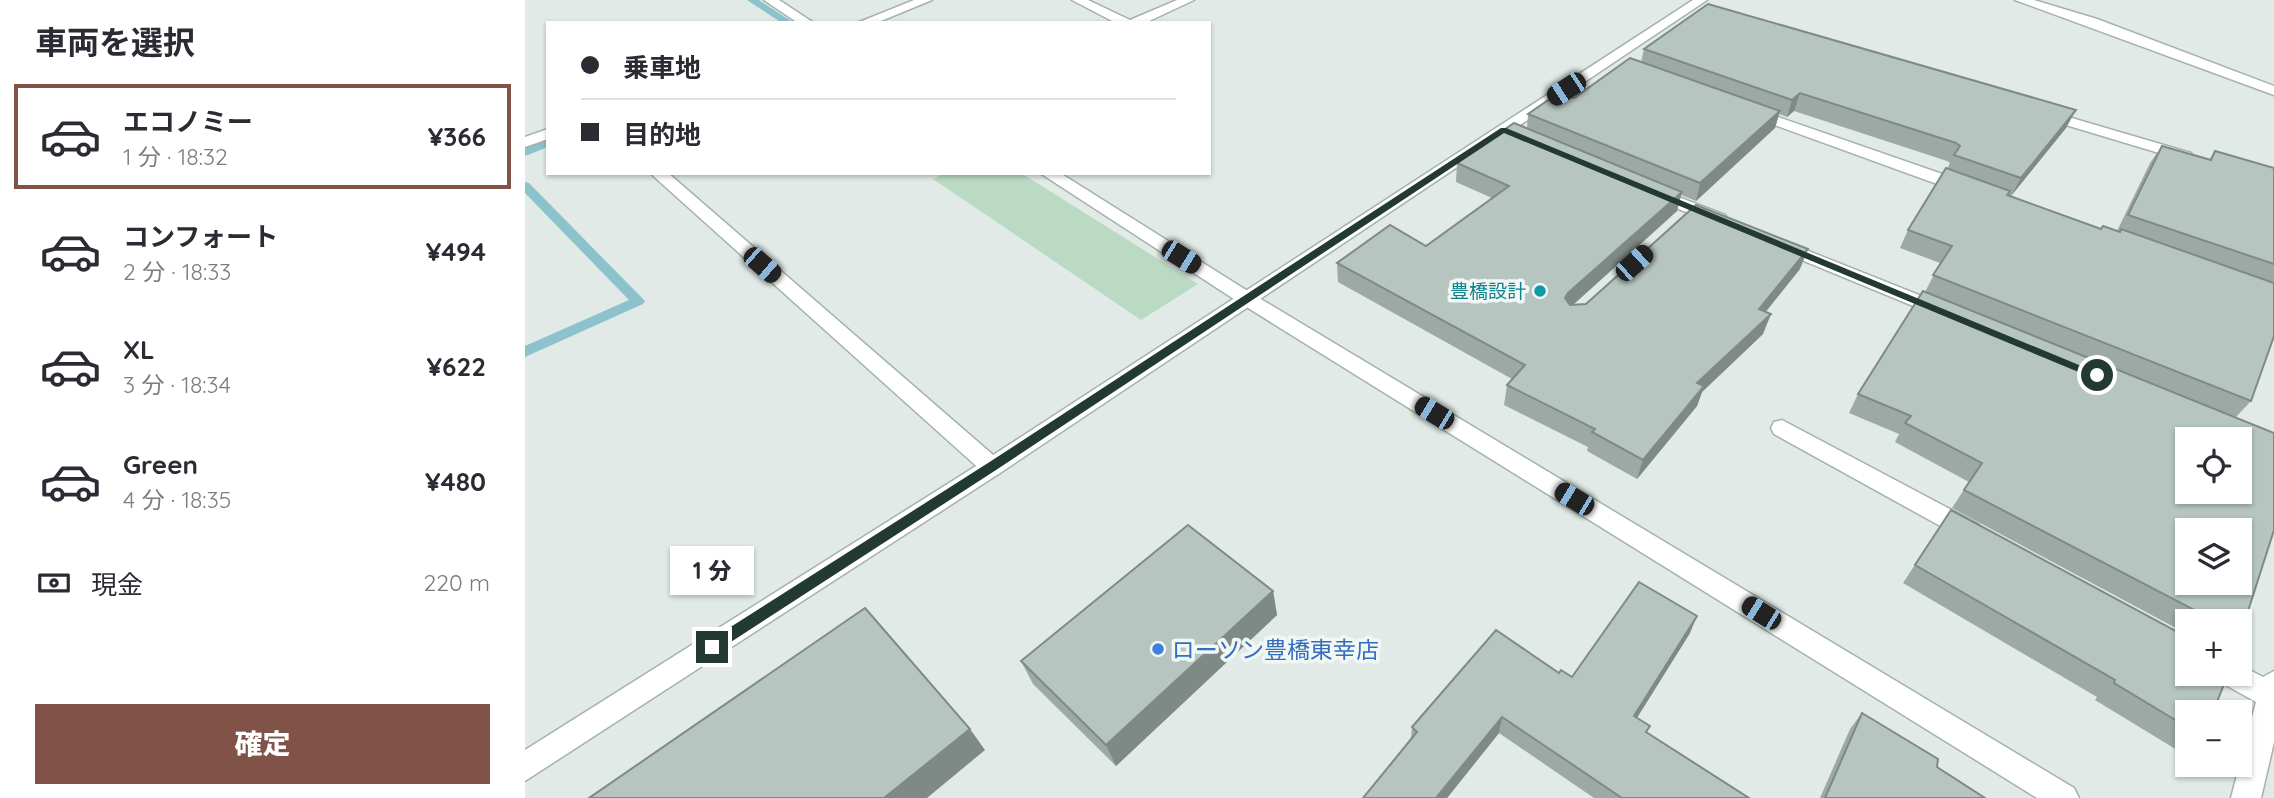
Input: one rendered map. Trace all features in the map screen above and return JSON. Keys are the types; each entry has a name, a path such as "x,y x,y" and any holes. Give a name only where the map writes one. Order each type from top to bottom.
{"street":[{"path":"770,0 805,21"},
{"path":"868,21 926,0"},
{"path":"1078,0 1123,21"},
{"path":"1138,21 1188,0"},
{"path":"2021,0 2092,22 2274,91"},
{"path":"525,767 992,467 1698,4"},
{"path":"1608,61 1634,71"},
{"path":"2021,107 2194,159"},
{"path":"1739,108 1987,196"},
{"path":"1503,130 1529,141"},
{"path":"525,142 546,135"},
{"path":"660,175 992,467"},
{"path":"1051,175 1247,299 2064,798"},
{"path":"1643,188 1732,225"},
{"path":"1673,227 1693,209"},
{"path":"1758,235 1964,320"},
{"path":"1782,428 1985,539"},
{"path":"2246,798 2273,692 2252,683"}],"green space":[{"path":"942,175 1024,175 1198,284 1141,320 933,179"}],"building":[{"path":"1708,4 2076,110 2021,178 1954,155 1960,146 1956,143 1800,93 1792,100 1644,49"},
{"path":"1630,58 1780,111 1700,183 1528,114 1560,92 1574,98"},
{"path":"1514,123 1682,192 1568,293 1565,298 1570,305 1586,304 1696,205 1808,249 1759,309 1771,314 1697,383 1704,386 1643,460 1592,432 1595,429 1507,385 1525,365 1337,263 1390,225 1426,246 1509,186 1457,163"},
{"path":"2162,146 2211,160 2215,151 2274,168 2274,264 2128,215"},
{"path":"1946,168 2010,191 2007,195 2101,229 2103,226 2120,232 2121,229 2274,283 2274,336 2251,401 1933,275 1952,246 1908,230"},
{"path":"1923,291 2274,433 2274,530 2249,609 2193,609 1964,490 1982,463 1905,423 1911,416 1858,394"},
{"path":"1951,510 2175,631 2175,686 2223,686 2218,700 2175,700 2175,720 2114,683 2115,680 1915,565"},
{"name":"ローソン豊橋東幸店","path":"1188,525 1273,591 1106,745 1021,661"},
{"path":"1639,582 1697,616 1634,716 1650,726 1646,732 1749,798 1622,798 1502,717 1436,798 1363,798 1417,732 1412,727 1496,630 1559,673 1561,670 1572,677"},
{"path":"865,608 970,729 884,798 589,798"},
{"path":"1862,713 1938,759 1937,767 1985,798 1825,798"}],"waterway":[{"path":"752,0 786,21"},
{"path":"525,152 546,144"},
{"path":"525,186 638,301 525,352"}],"place":[{"name":"豊橋設計","path":"1540,291"},
{"name":"ローソン豊橋東幸店","path":"1158,649"}],"route":[{"path":"712,647 992,467 1503,130 2097,375"}]}
